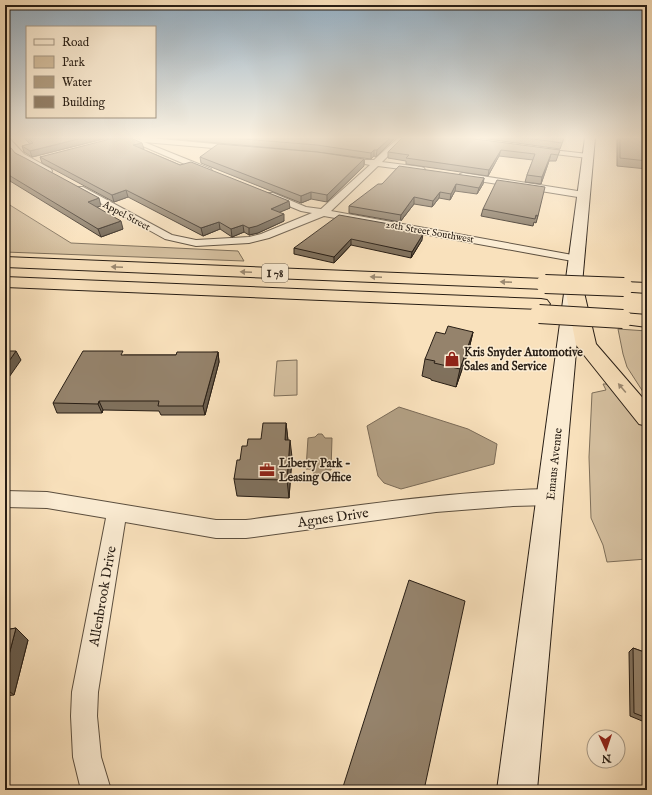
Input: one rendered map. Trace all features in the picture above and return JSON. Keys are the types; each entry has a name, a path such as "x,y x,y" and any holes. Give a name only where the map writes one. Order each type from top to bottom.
{"highway":[{"name":"I 78","path":"5,262 647,288"},
{"name":"I 78","path":"5,282 540,309"},
{"path":"5,288 540,309 624,314 647,321"},
{"path":"574,288 586,345 647,418"},
{"path":"624,314 647,309"}],"main road":[{"name":"Emaus Avenue","path":"517,790 578,259 586,175"}],"street":[{"path":"324,212 363,175"},
{"path":"454,175 584,195"},
{"name":"Appel Street","path":"70,184 164,234 180,240 208,243 231,243 265,236 324,212"},
{"name":"26th Street Southwest","path":"261,192 304,209 578,259"},
{"name":"Agnes Drive","path":"117,513 216,529 246,529 441,503 504,497 550,497"},
{"path":"5,500 46,500 117,513"},
{"name":"Allenbrook Drive","path":"96,790 87,757 84,716 85,692 117,513"}],"green space":[{"path":"5,202 71,243 238,251 244,261 5,252"},
{"path":"618,329 647,331 647,398 627,367"},
{"path":"297,360 297,395 274,396 277,361"},
{"path":"603,384 611,384 631,412 647,428 647,559 607,562 603,545 591,518 589,457 592,393 606,390"}],"water":[{"path":"399,407 468,429 497,444 494,464 401,489 384,483 378,476 367,426"},
{"path":"318,434 322,434 325,438 332,438 331,470 325,470 325,472 319,475 314,474 312,469 306,469 308,438 315,437"}],"building":[{"path":"9,175 57,175 99,198 88,202 121,221 98,229"},
{"path":"74,175 224,175 289,201 271,209 284,214 257,226 249,228 243,225 231,229 219,222 201,228 126,190 112,195"},
{"path":"247,175 347,175 327,195 311,192 301,196"},
{"path":"390,175 463,175 484,178 479,188 456,184 451,194 440,192 433,201 414,197 401,215 349,206 378,184 382,184"},
{"path":"528,175 543,175 542,177"},
{"path":"497,180 545,187 538,216 536,215 535,219 483,209"},
{"path":"339,215 395,225 393,229 423,234 412,252 351,239 334,257 294,248"},
{"path":"448,326 473,332 460,369 434,363 435,361 425,359 436,332 445,334"},
{"path":"5,351 16,351 5,367"},
{"path":"83,351 123,351 121,355 176,355 177,352 218,352 203,406 158,406 159,401 99,401 98,404 53,403"},
{"path":"263,423 286,423 285,440 290,440 287,480 234,479 237,460 240,460 242,446 247,446 248,439 261,439"},
{"path":"409,580 465,601 424,790 342,790"},
{"path":"16,628 5,670 5,630"},
{"path":"633,648 647,653 647,718 634,713"}],"place":[{"name":"Kris Snyder Automotive Sales and Service","path":"452,359"},
{"name":"Liberty Park - Leasing Office","path":"267,470"}]}
